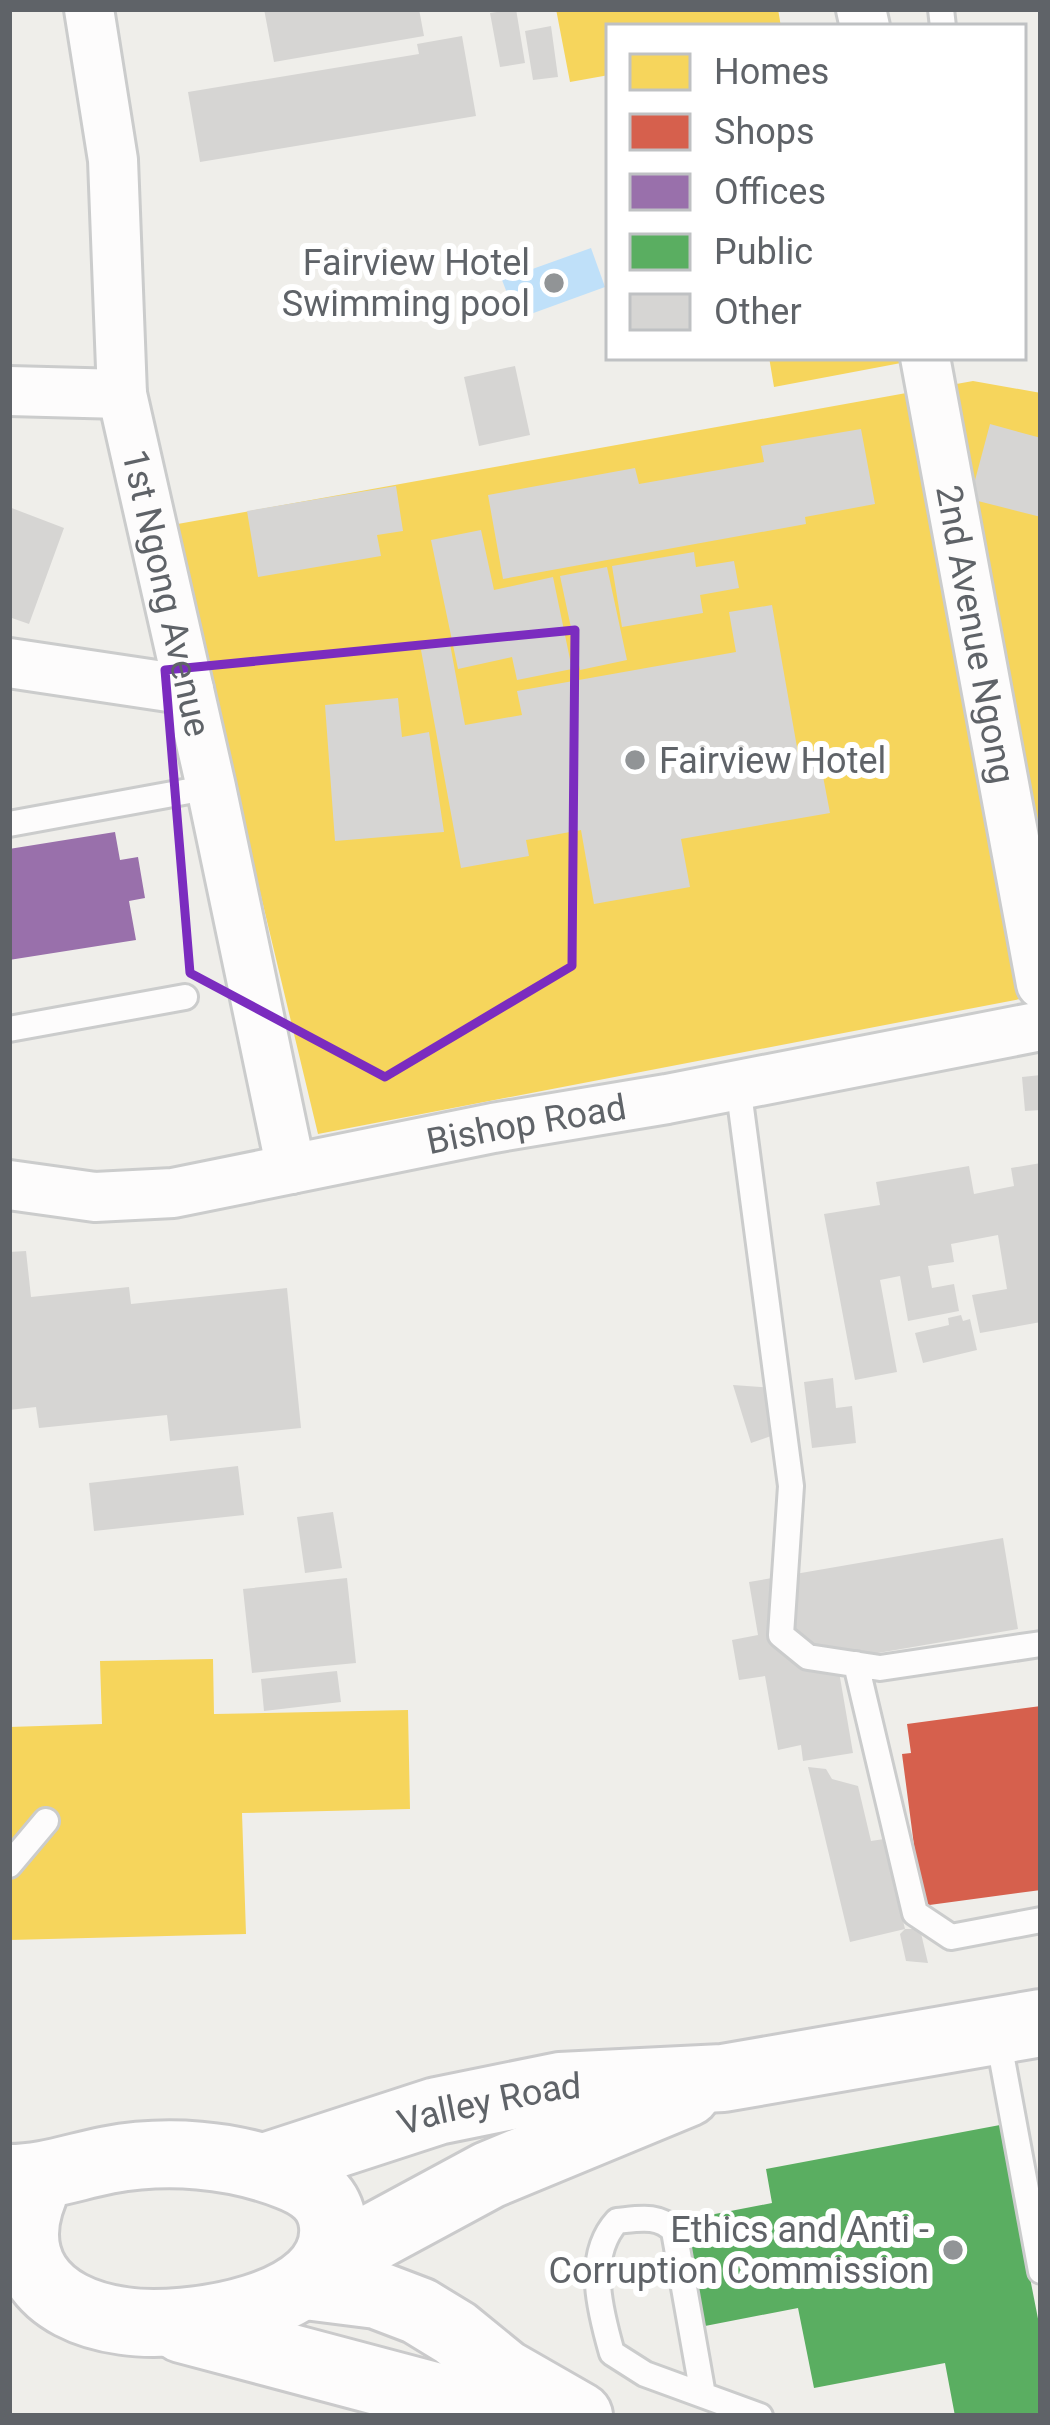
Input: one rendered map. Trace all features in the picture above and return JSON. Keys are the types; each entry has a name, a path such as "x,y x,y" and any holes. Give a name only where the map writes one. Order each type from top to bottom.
{"main road":[{"name":"Valley Road","path":"266,2167 437,2111 560,2086 723,2078 1019,2027"},
{"name":"Valley Road","path":"159,2323 280,2299 489,2175 723,2078"},
{"path":"509,2416 159,2323 122,2321 45,2294 22,2271 13,2249 25,2178 158,2154 266,2167 305,2182 322,2196 332,2213 334,2238 316,2275 419,2311 504,2373 579,2416"},
{"path":"9,2309 82,2310"}],"street":[{"name":"1st Ngong Avenue","path":"89,9 112,160 122,394 291,1169"},
{"name":"2nd Avenue Ngong","path":"926,360 1041,984"},
{"path":"9,391 122,394"},
{"path":"9,663 189,690"},
{"name":"Bishop Road","path":"9,1185 95,1197 172,1193 1041,1026"}],"lane":[{"path":"9,824 211,787"},
{"path":"9,1029 184,997"},
{"path":"738,1085 790,1486 781,1634 808,1657 880,1668 1041,1644"},
{"path":"856,1664 916,1913 951,1937 1041,1920"},
{"path":"9,1865 46,1821"},
{"path":"1019,2027 1041,2271"},
{"path":"703,2395 674,2231 667,2222 647,2218 617,2221 603,2237 598,2264 602,2318 612,2353 645,2374 760,2416"}],"highlighted area":[{"path":"575,630 572,966 385,1077 190,973 165,670"}],"water":[{"name":"Fairview Hotel Swimming pool","path":"591,248 605,287 517,319 502,280"}],"building: Homes":[{"path":"556,9 778,9 780,24 606,24 606,76 570,82"},
{"path":"770,360 900,360 901,363 774,387"},
{"name":"Fairview Hotel","path":"973,381 1041,393 1041,995 318,1134 172,525"},
{"path":"213,1659 214,1714 408,1710 410,1809 242,1813 246,1934 9,1940 9,1727 102,1724 100,1661"}],"building: Shops":[{"path":"1041,1706 1041,1890 922,1906 902,1754 911,1753 907,1724"}],"building: Offices":[{"path":"115,832 120,860 138,857 145,898 129,901 136,940 9,960 9,849"}],"building: Public":[{"path":"1000,2125 1041,2334 1041,2416 955,2416 945,2363 814,2388 798,2308 705,2326 684,2220 772,2203 766,2169"}],"building: Other":[{"path":"264,9 419,9 424,36 274,62"},
{"path":"516,9 525,63 500,67 490,13"},
{"path":"551,26 558,77 533,80 525,31"},
{"path":"462,36 476,116 200,162 188,92 419,54 417,44"},
{"path":"515,366 530,435 479,446 464,377"},
{"path":"990,424 1041,438 1041,517 970,499"},
{"path":"861,429 875,504 805,517 806,524 503,579 488,495 635,468 639,484 764,462 761,446"},
{"path":"396,486 403,531 377,535 381,556 258,577 247,511"},
{"path":"9,507 64,528 29,624 9,617"},
{"path":"481,530 494,590 553,577 572,669 517,680 512,657 458,669 431,540"},
{"path":"694,552 696,567 734,561 739,588 700,595 703,613 622,627 612,566"},
{"path":"607,567 627,660 580,670 560,576"},
{"path":"772,605 798,753 818,750 830,813 681,839 690,887 594,904 581,830 526,840 529,856 461,868 421,650 450,644 465,725 522,715 517,691 736,652 729,612"},
{"path":"398,698 402,737 429,732 444,832 335,841 325,705"},
{"path":"1041,1075 1041,1110 1025,1111 1022,1077"},
{"path":"1041,1163 1041,1322 980,1333 972,1295 1007,1289 998,1235 951,1244 954,1262 928,1266 932,1288 954,1284 959,1311 908,1321 900,1276 880,1280 897,1372 855,1380 824,1214 880,1205 876,1182 969,1166 974,1194 1014,1186 1011,1168"},
{"path":"26,1251 31,1297 129,1287 131,1304 287,1288 301,1428 170,1441 167,1415 39,1428 36,1407 9,1410 9,1252"},
{"path":"961,1315 963,1321 970,1319 977,1350 923,1363 915,1333 949,1325 948,1318"},
{"path":"833,1378 836,1408 852,1406 856,1443 812,1448 804,1382"},
{"path":"733,1385 775,1388 771,1436 751,1443"},
{"path":"238,1466 244,1515 94,1531 89,1483"},
{"path":"333,1512 342,1568 305,1573 297,1517"},
{"path":"1003,1538 1018,1629 837,1660 853,1753 803,1761 801,1745 778,1750 765,1676 739,1680 732,1640 758,1635 749,1582"},
{"path":"347,1578 356,1663 252,1673 243,1589"},
{"path":"337,1671 341,1702 264,1711 261,1679"},
{"path":"808,1767 826,1769 832,1779 858,1786 871,1841 884,1839 905,1929 850,1942"},
{"path":"905,1929 920,1929 928,1963 906,1961 900,1934"}],"place":[{"name":"Fairview Hotel Swimming pool","path":"554,283"},
{"name":"Fairview Hotel","path":"635,760"},
{"name":"Ethics and Anti - Corruption Commission","path":"953,2250"}]}
